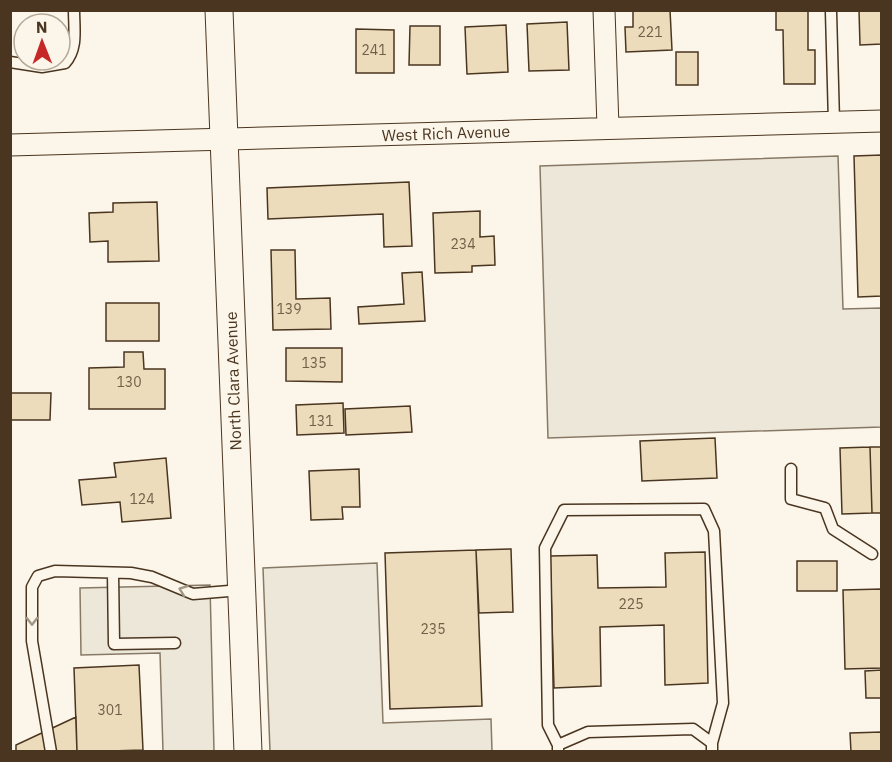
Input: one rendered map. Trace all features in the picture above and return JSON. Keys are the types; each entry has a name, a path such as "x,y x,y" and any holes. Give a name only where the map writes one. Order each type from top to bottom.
{"street":[{"name":"North Clara Avenue","path":"219,10 248,752"},
{"path":"604,10 608,128"},
{"name":"West Rich Avenue","path":"10,145 882,121"}],"lane":[{"path":"10,62 42,67 65,63 72,56 74,10"},
{"path":"831,12 834,122"},
{"path":"791,469 791,499 825,508 833,530 872,554"},
{"path":"704,509 714,531 723,703 712,747 693,729 588,732 558,748 548,725 545,548 564,510 704,509"},
{"path":"51,752 32,641 32,587 38,576 56,571 131,573 152,578 193,594 241,590"},
{"path":"113,573 114,644 175,643"}],"shaded area":[{"path":"838,156 843,309 881,308 881,427 548,438 540,166"},
{"path":"377,563 383,723 491,719 492,751 270,751 263,568"},
{"path":"210,585 214,751 163,751 160,653 81,655 80,588"}],"building":[{"path":"633,10 670,10 672,50 626,52 625,27 633,27"},
{"path":"776,10 808,10 808,50 815,50 815,84 784,84 783,30 776,30"},
{"path":"859,10 882,10 882,44 860,45"},
{"path":"567,22 569,70 529,71 527,24"},
{"path":"506,25 508,72 467,74 465,27"},
{"path":"410,26 440,26 440,65 409,65"},
{"path":"356,29 394,30 394,73 356,73"},
{"path":"676,52 698,52 698,85 676,85"},
{"path":"882,155 882,296 858,297 854,156"},
{"path":"409,182 412,246 384,247 383,214 268,219 267,188"},
{"path":"157,202 159,261 108,262 108,241 90,242 89,213 113,212 113,203"},
{"path":"480,211 480,237 494,236 495,265 472,266 472,272 435,273 433,213"},
{"path":"271,250 295,250 296,299 330,298 331,329 273,330"},
{"path":"422,272 425,321 359,324 358,307 404,304 402,273"},
{"path":"106,303 159,303 159,341 106,341"},
{"path":"286,348 342,348 342,382 286,381"},
{"path":"124,352 143,352 144,369 165,369 165,409 89,409 89,368 124,367"},
{"path":"10,393 51,393 50,420 10,420"},
{"path":"343,403 344,433 297,435 296,405"},
{"path":"410,406 412,432 346,435 345,409"},
{"path":"715,438 717,478 642,481 640,441"},
{"path":"870,447 882,447 882,513 872,513"},
{"path":"870,447 872,513 842,514 840,448"},
{"path":"166,458 171,518 122,522 120,502 82,505 79,480 116,477 114,463"},
{"path":"359,469 360,507 342,507 343,519 311,520 309,471"},
{"path":"511,549 513,612 479,613 476,550"},
{"path":"476,550 482,706 390,709 385,553"},
{"path":"705,552 708,683 665,685 664,625 600,627 601,686 554,688 550,556 597,555 598,588 666,587 665,553"},
{"path":"797,561 837,561 837,591 797,591"},
{"path":"882,589 882,668 845,669 843,590"},
{"path":"139,665 143,750 77,752 74,668"},
{"path":"882,670 882,698 866,698 865,671"},
{"path":"76,717 77,752 16,752 16,745"},
{"path":"882,732 882,752 851,752 850,733"}]}
